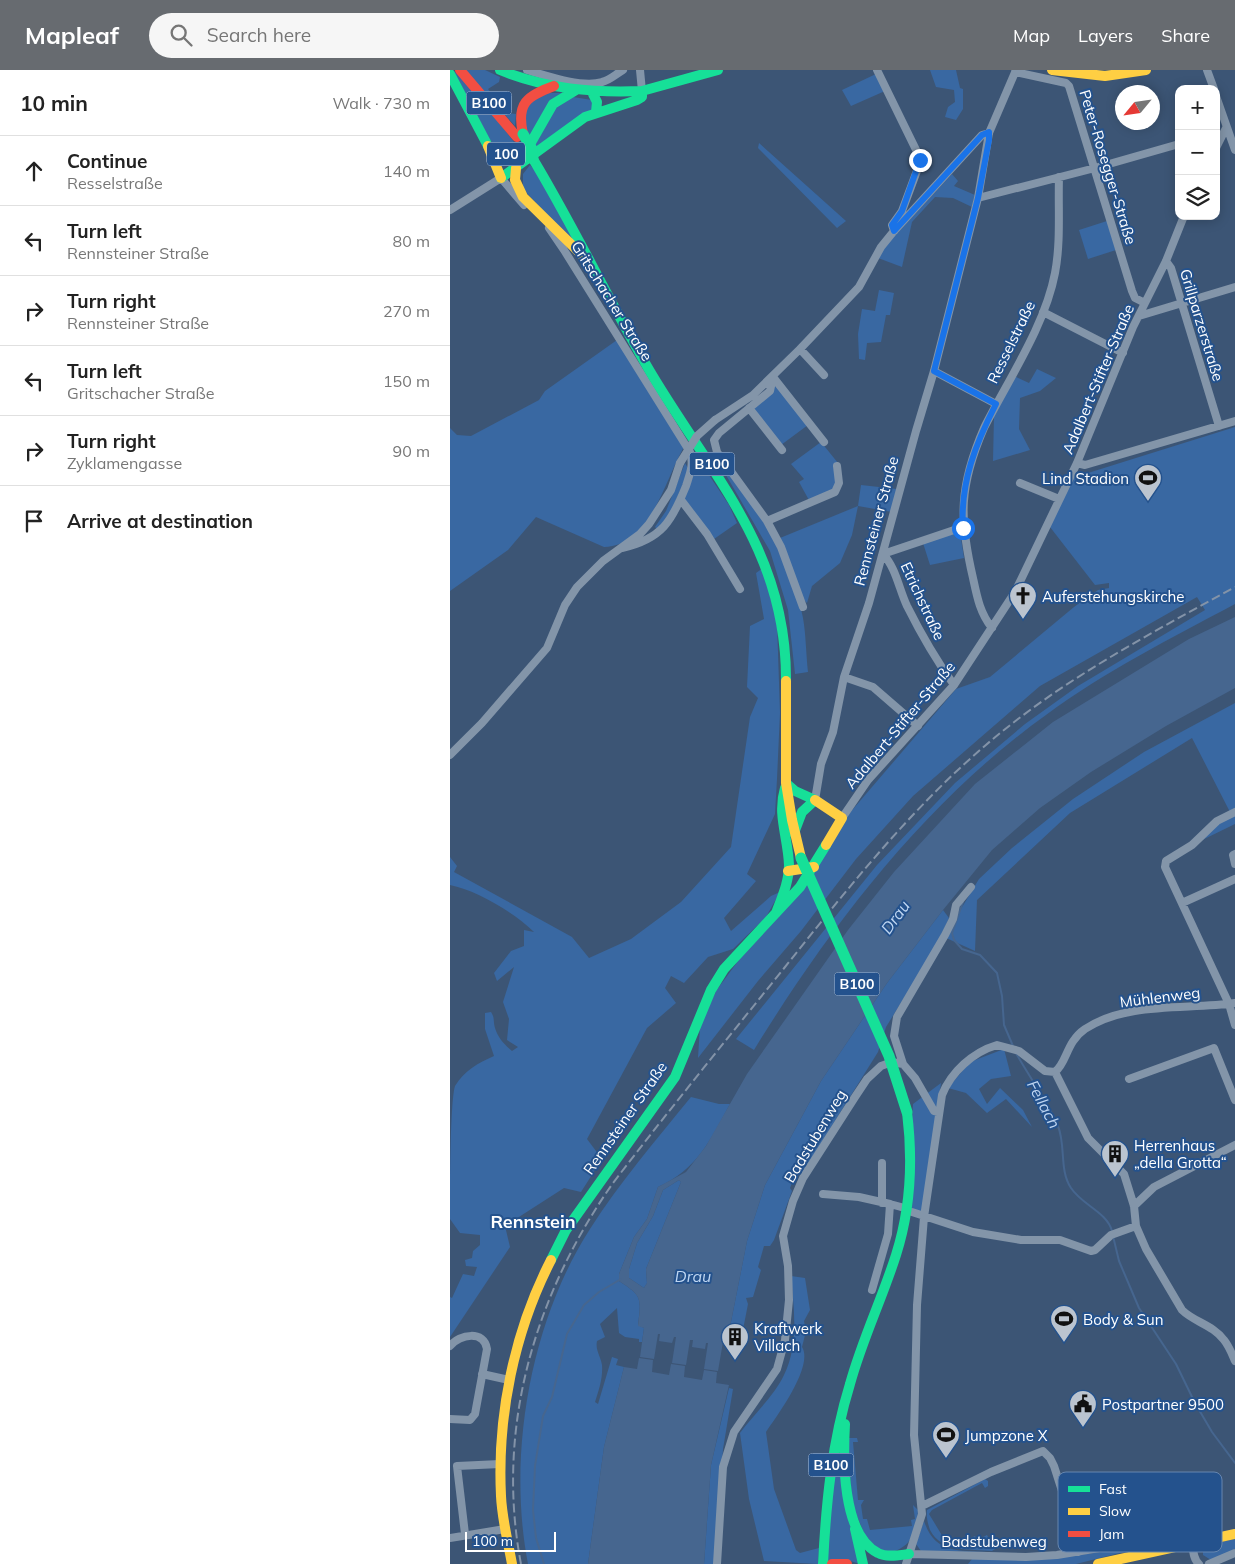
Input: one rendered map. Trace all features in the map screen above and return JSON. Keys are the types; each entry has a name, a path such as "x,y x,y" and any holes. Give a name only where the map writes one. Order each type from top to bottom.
{"main road":[{"name":"B100","path":"460,70 520,136"},
{"path":"1052,70 1105,76 1146,70"},
{"path":"501,71 554,86 592,92 642,91 714,71"},
{"name":"100","path":"450,74 488,146 501,178"},
{"name":"100","path":"533,159 532,149 520,136 519,117 525,100 531,94 554,86"},
{"name":"100","path":"488,146 499,153 508,155 522,152 534,141 550,108 576,90"},
{"path":"501,178 576,123 596,112 637,100 642,97 642,91"},
{"path":"592,92 597,102 596,112"},
{"name":"B100","path":"533,159 652,375 726,484 749,526 769,570 779,608 786,657 786,784 794,833 801,858 890,1056 907,1112 912,1156 909,1194 903,1229 849,1387 831,1465 823,1564"},
{"name":"100","path":"516,168 515,180 523,197 592,266"},
{"path":"776,913 788,876 781,823 782,796 786,784 842,818"},
{"path":"794,833 802,812 815,800"},
{"name":"Rennsteiner Straße","path":"512,1564 505,1529 500,1464 503,1422 516,1349 532,1300 548,1263 566,1230 675,1077 711,990 724,969 800,887 814,867 842,818"},
{"path":"788,870 814,867"},
{"path":"849,1387 844,1438 844,1461 858,1551 863,1564"},
{"path":"854,1522 871,1548 880,1554 907,1559"},
{"path":"1222,1537 1235,1534"},
{"path":"1098,1564 1152,1552"},
{"path":"832,1564 847,1564"}],"street":[{"path":"527,70 553,78 591,83 607,80 623,70"},
{"path":"640,70 642,91"},
{"path":"877,70 920,160 902,211 892,225 894,231"},
{"path":"1207,70 1213,85"},
{"name":"Rennsteiner Straße","path":"815,800 821,764 833,732 844,677 883,554 913,439 934,371 978,198 989,132 1016,71"},
{"name":"Peter-Rosegger-Straße","path":"1016,71 1066,83 1069,86 1132,290 1135,298 1146,303"},
{"path":"1220,109 1235,150"},
{"path":"1220,130 1226,128"},
{"path":"1220,140 1226,128"},
{"name":"Gritschacher Straße","path":"450,755 482,723 547,648 565,605 577,586 603,561 640,534 660,510 680,463 697,436 715,420 753,394 773,377 800,349 858,286 881,247 894,231 982,135 989,132"},
{"path":"978,198 1175,145"},
{"name":"Resselstraße","path":"992,628 979,606 963,528 962,501 969,466 996,404 1043,312 1056,270 1060,177"},
{"path":"450,210 501,178"},
{"name":"Gritschacher Straße","path":"501,178 517,198 552,232 690,452 692,469 669,523 662,530 640,544 622,548"},
{"name":"Adalbert-Stifter-Straße","path":"842,818 868,780 954,685 1015,592 1077,463 1139,316 1166,262 1182,220"},
{"name":"Grillparzerstraße","path":"1166,262 1171,268 1219,426"},
{"path":"1139,316 1235,287"},
{"path":"1043,312 1123,353"},
{"path":"800,349 824,375"},
{"path":"934,371 996,404"},
{"path":"773,377 770,391 714,440 717,452 767,521 781,547 803,607"},
{"path":"773,377 824,442"},
{"path":"749,408 782,450"},
{"path":"1077,463 1085,465 1235,421"},
{"path":"767,521 836,492 839,483 837,466"},
{"path":"1020,483 1059,499"},
{"path":"680,500 707,534 740,589"},
{"path":"883,554 963,528"},
{"name":"Etrichstraße","path":"883,554 890,562 903,596 930,649 954,685"},
{"path":"844,677 873,687 918,726"},
{"path":"1235,812 1218,821 1192,845 1166,860 1165,867 1232,1004 1235,1026"},
{"path":"1235,854 1233,855 1235,864"},
{"path":"1182,903 1235,879"},
{"path":"938,1112 934,1111 915,1078 903,1064 894,1036 896,1017 945,935 953,919 956,905 971,887"},
{"name":"Mühlenweg","path":"1055,1072 1074,1038 1099,1022 1119,1016 1166,1008 1232,1004"},
{"path":"907,1559 919,1525 922,1506 914,1434 917,1305 924,1217 938,1112 947,1083 963,1065 991,1047 997,1045 1009,1047 1019,1051 1045,1071 1055,1072 1088,1138 1124,1174 1134,1206 1136,1226 1156,1268 1182,1310 1221,1336 1235,1361"},
{"path":"1129,1079 1214,1048 1235,1100"},
{"name":"Badstubenweg","path":"717,1564 723,1467 734,1432 776,1369 784,1340 789,1300 788,1266 783,1236 793,1201 803,1178 867,1080 881,1066 892,1062 903,1064"},
{"path":"1134,1206 1154,1187 1235,1145"},
{"path":"872,1290 888,1234 882,1163"},
{"path":"823,1194 859,1197 901,1208"},
{"path":"912,1212 973,1232 1021,1240 1068,1241 1091,1250 1095,1250 1113,1234 1136,1226"},
{"path":"450,1346 454,1341 465,1336 481,1337 486,1342 488,1349 475,1414 470,1420 450,1418"},
{"path":"482,1374 509,1380"},
{"path":"922,1506 991,1472 1043,1452 1050,1458 1058,1478"},
{"path":"465,1534 454,1465 500,1464"},
{"path":"450,1538 465,1534 505,1529"},
{"name":"Badstubenweg","path":"907,1559 1026,1557 1078,1552"},
{"path":"1194,1552 1199,1564"},
{"path":"1209,1564 1235,1553"}],"shaded area":[{"path":"453,70 480,97 520,150 504,150 490,140"},
{"path":"465,70 485,70 500,77 499,82 488,89 508,113 516,114 515,126"},
{"path":"930,70 956,70 960,88 963,89 963,109 956,120 945,117 948,107 955,102 954,90 936,87"},
{"path":"876,74 885,91 851,106 842,90"},
{"path":"539,93 563,93 533,137 525,131 524,108"},
{"path":"573,97 592,100 593,110 536,150 534,146 557,105"},
{"path":"759,143 846,221 837,228 758,148"},
{"path":"530,165 538,174 579,249 523,189 523,174"},
{"path":"952,174 958,181 954,186 975,195 972,207 953,198 935,197 912,222 902,267 878,258 883,248"},
{"path":"1107,221 1116,250 1088,259 1079,230"},
{"path":"879,290 894,293 890,315 886,315 881,342 867,343 865,360 859,359 858,334 862,309 875,311"},
{"path":"617,340 684,447 655,509 634,535 620,544 604,547 536,517 508,550 450,591 450,428 457,435 471,436 539,400 545,391"},
{"path":"1037,369 1056,378 1040,391 1020,398 1019,429 1030,450 993,461 994,416 1014,376 1029,383"},
{"path":"775,385 808,425 781,445 754,410 754,405"},
{"path":"1235,427 1235,604 1138,656 1091,684 1046,715 1002,749 921,826 884,868 815,957 783,1003 754,1050 736,1039 877,865 955,783 1025,724 1078,686 1205,610 1197,597 1040,686 913,796 856,859 801,931 758,981 698,1058 700,1026 716,991 744,953 801,890 848,815 956,689 990,677 1074,607 1098,590 1109,588 1109,583 1095,585 1050,527 1072,478"},
{"path":"821,442 838,463 834,489 810,502 799,482 804,479 791,464"},
{"path":"715,456 718,456 758,513 781,553 798,595 805,631 808,672 795,674 788,610 770,551"},
{"path":"699,460 729,505 737,523 714,539 684,500"},
{"path":"685,463 689,470 669,516 657,529 655,527 666,511"},
{"path":"861,485 897,489 892,512 858,506"},
{"path":"858,506 852,535 840,563 812,586 807,603 803,599 780,538"},
{"path":"960,532 964,558 930,565 923,543"},
{"path":"763,568 777,622 780,713 775,814 747,874 756,881 724,918 731,931 771,896 780,892 766,917 733,949 708,957 684,983 671,976 665,988 676,1003 647,1028 587,1139 602,1159 581,1192 564,1188 505,1226 510,1247 450,1337 450,1297 452,1298 463,1274 474,1276 477,1267 466,1266 465,1260 472,1258 473,1251 480,1245 480,1235 460,1233 450,1219 453,1095 455,1086 463,1076 472,1068 494,1056 485,1029 485,1013 491,1012 496,1032 506,1046 512,1051 518,1047 507,1040 509,1019 503,1002 514,967 497,981 494,973 511,951 524,946 524,930 534,932 517,917 495,903 450,885 450,857 457,866 454,872 572,937 589,958 631,939 681,902 731,847 750,717 758,698 747,687 750,626 764,619 756,573"},
{"path":"1235,703 1235,824 1194,844 1230,812 1192,738 1070,813 977,900 975,951 944,937 979,879 1012,848 1073,799 1144,752"},
{"path":"943,910 949,918 938,943 886,1027 878,1052 803,1172 795,1175 790,1188 792,1191 774,1240 770,1246 764,1246 758,1267 761,1270 753,1297 746,1298 748,1304 740,1345 727,1342 747,1241 765,1185 821,1081 887,983"},
{"path":"1004,1049 1011,1076 991,1079 979,1089 987,1104 1000,1088 1023,1110 1032,1127 1006,1099 987,1113 966,1093 948,1088 970,1062"},
{"path":"941,1083 923,1214 906,1209 913,1104"},
{"path":"691,1097 719,1104 730,1104 702,1152 683,1172 658,1187 647,1219 634,1237 619,1274 619,1281 633,1291 639,1299 638,1325 644,1328 642,1342 639,1342 639,1339 625,1337 619,1333 617,1308 600,1324 605,1337 597,1341 602,1370 595,1402 598,1404 612,1357 618,1359 616,1365 624,1367 604,1447 588,1564 528,1564 522,1522 520,1479 523,1435 538,1347 552,1305 569,1266 590,1229 639,1162"},
{"path":"679,1180 681,1182 646,1269 647,1283 644,1288 629,1278 629,1269 637,1243 653,1216 663,1190"},
{"path":"791,1276 805,1278 810,1310 804,1321 806,1331 802,1347 804,1355 803,1366 793,1391 766,1432 774,1489 796,1550 800,1553 819,1548 818,1564 764,1561 749,1499 740,1433 780,1383 789,1363 794,1339"},
{"path":"729,1388 733,1389 723,1449 715,1564 704,1564 711,1465"},
{"path":"846,1438 857,1438 858,1442 853,1442 858,1500 864,1500 861,1505 863,1519 867,1519 870,1530 912,1526 911,1520 915,1519 913,1505 918,1510 916,1526 911,1538 896,1551 888,1553 868,1542 853,1507"},
{"path":"839,1440 860,1564 844,1559 828,1561 828,1523"},
{"path":"985,1479 988,1481 988,1486 985,1488 982,1483 932,1510 929,1514 943,1537 942,1541 964,1547 964,1541 975,1536 977,1540 987,1535 992,1545 995,1545 995,1549 992,1551 966,1550 942,1543 930,1530 927,1510"},
{"path":"924,1521 929,1532 941,1545 957,1550 988,1552 921,1551 916,1544"},
{"path":"1235,1539 1235,1549 1211,1560 1203,1555 1203,1552 1222,1552 1222,1542"},
{"path":"1102,1552 1124,1552 1076,1564 968,1564 972,1559 1061,1557"}],"water":[{"name":"Drau","path":"1235,617 1235,688 1166,726 1091,772 1040,808 992,850 887,983 821,1081 765,1185 747,1241 727,1342 723,1342 718,1371 704,1369 708,1343 706,1343 705,1349 692,1347 693,1340 690,1340 686,1365 672,1363 676,1337 674,1337 672,1343 659,1341 660,1334 658,1334 654,1359 640,1357 644,1328 638,1326 639,1299 633,1291 619,1281 619,1274 634,1237 647,1219 658,1187 686,1172 706,1146 747,1074 848,930 894,872 975,784 1053,722 1189,639","holes":["679,1180 681,1182 646,1269 647,1283 644,1288 629,1278 629,1269 637,1243 653,1216 663,1190"]},
{"path":"639,1358 653,1360 652,1372 669,1375 671,1364 685,1366 684,1377 702,1380 704,1370 717,1372 716,1383 729,1385 711,1465 704,1564 588,1564 604,1447 624,1367 637,1369"}],"waterway":[{"name":"Fellach","path":"963,902 952,933 954,940 962,949 980,955 997,973 1002,996 1004,1025 1013,1046"},
{"name":"Fellach","path":"1016,1053 1049,1107 1058,1126 1067,1181 1076,1194 1105,1219 1112,1231"},
{"name":"Fellach","path":"1113,1236 1119,1261 1139,1308 1176,1364 1212,1432 1235,1463"},
{"path":"544,1564 536,1538 533,1510 535,1466 543,1416 552,1397 567,1334 584,1305 599,1292 621,1279"}],"railway":[{"path":"521,1564 514,1513 513,1463 518,1413 528,1364 543,1316 562,1270 586,1226 613,1183 836,904 888,842 943,784 1004,730 1087,671 1235,587"}],"traffic: fast":[{"path":"500,70 552,86 588,90 642,91"},
{"path":"501,178 585,117 637,100 642,97 642,91 718,70"},
{"path":"450,74 488,146 503,154 514,155 522,152 529,146 553,104 576,90"},
{"path":"592,92 597,102 596,112"},
{"path":"523,134 532,149 533,159"},
{"path":"533,159 648,368 741,515 759,552 774,591 783,634 786,681"},
{"path":"787,784 795,791 815,800 802,812 794,833"},
{"path":"776,913 785,889 789,871 782,817 785,788"},
{"path":"551,1260 566,1230 675,1077 711,990 724,969 800,887 826,845"},
{"path":"801,858 889,1056 907,1112"},
{"path":"823,1564 834,1450 844,1406 860,1351 896,1255 905,1220 910,1166 907,1112"},
{"path":"845,1424 844,1456 847,1495 857,1530 866,1544 882,1555 909,1554"},
{"path":"855,1529 863,1564"}],"traffic: slow":[{"path":"1052,70 1105,76 1146,70"},
{"path":"488,146 501,178"},
{"path":"516,168 515,180 523,197 582,255"},
{"path":"786,681 786,783 801,858"},
{"path":"815,800 842,818 826,845"},
{"path":"788,871 814,867"},
{"path":"512,1564 501,1496 500,1466 505,1405 518,1345 527,1316 551,1260"},
{"path":"1222,1537 1235,1534"},
{"path":"1098,1564 1153,1552"}],"traffic: jam":[{"path":"460,70 517,137"},
{"path":"523,134 521,115 526,102 530,97 554,86"},
{"path":"832,1564 847,1564"}],"place":[{"name":"Lind Stadion","path":"1148,502"},
{"name":"Auferstehungskirche","path":"1023,620"},
{"name":"Herrenhaus „della Grotta“","path":"1115,1178"},
{"name":"Body & Sun","path":"1064,1343"},
{"name":"Kraftwerk Villach","path":"735,1361"},
{"name":"Postpartner 9500","path":"1083,1428"},
{"name":"Jumpzone X","path":"946,1459"}],"district":[{"name":"Rennstein","path":"533,1221"}],"route":[{"path":"920,160 902,211 892,225 894,231 982,135 989,132 978,198 973,209 934,371 996,404 975,448 969,466 962,501 963,528"}]}
